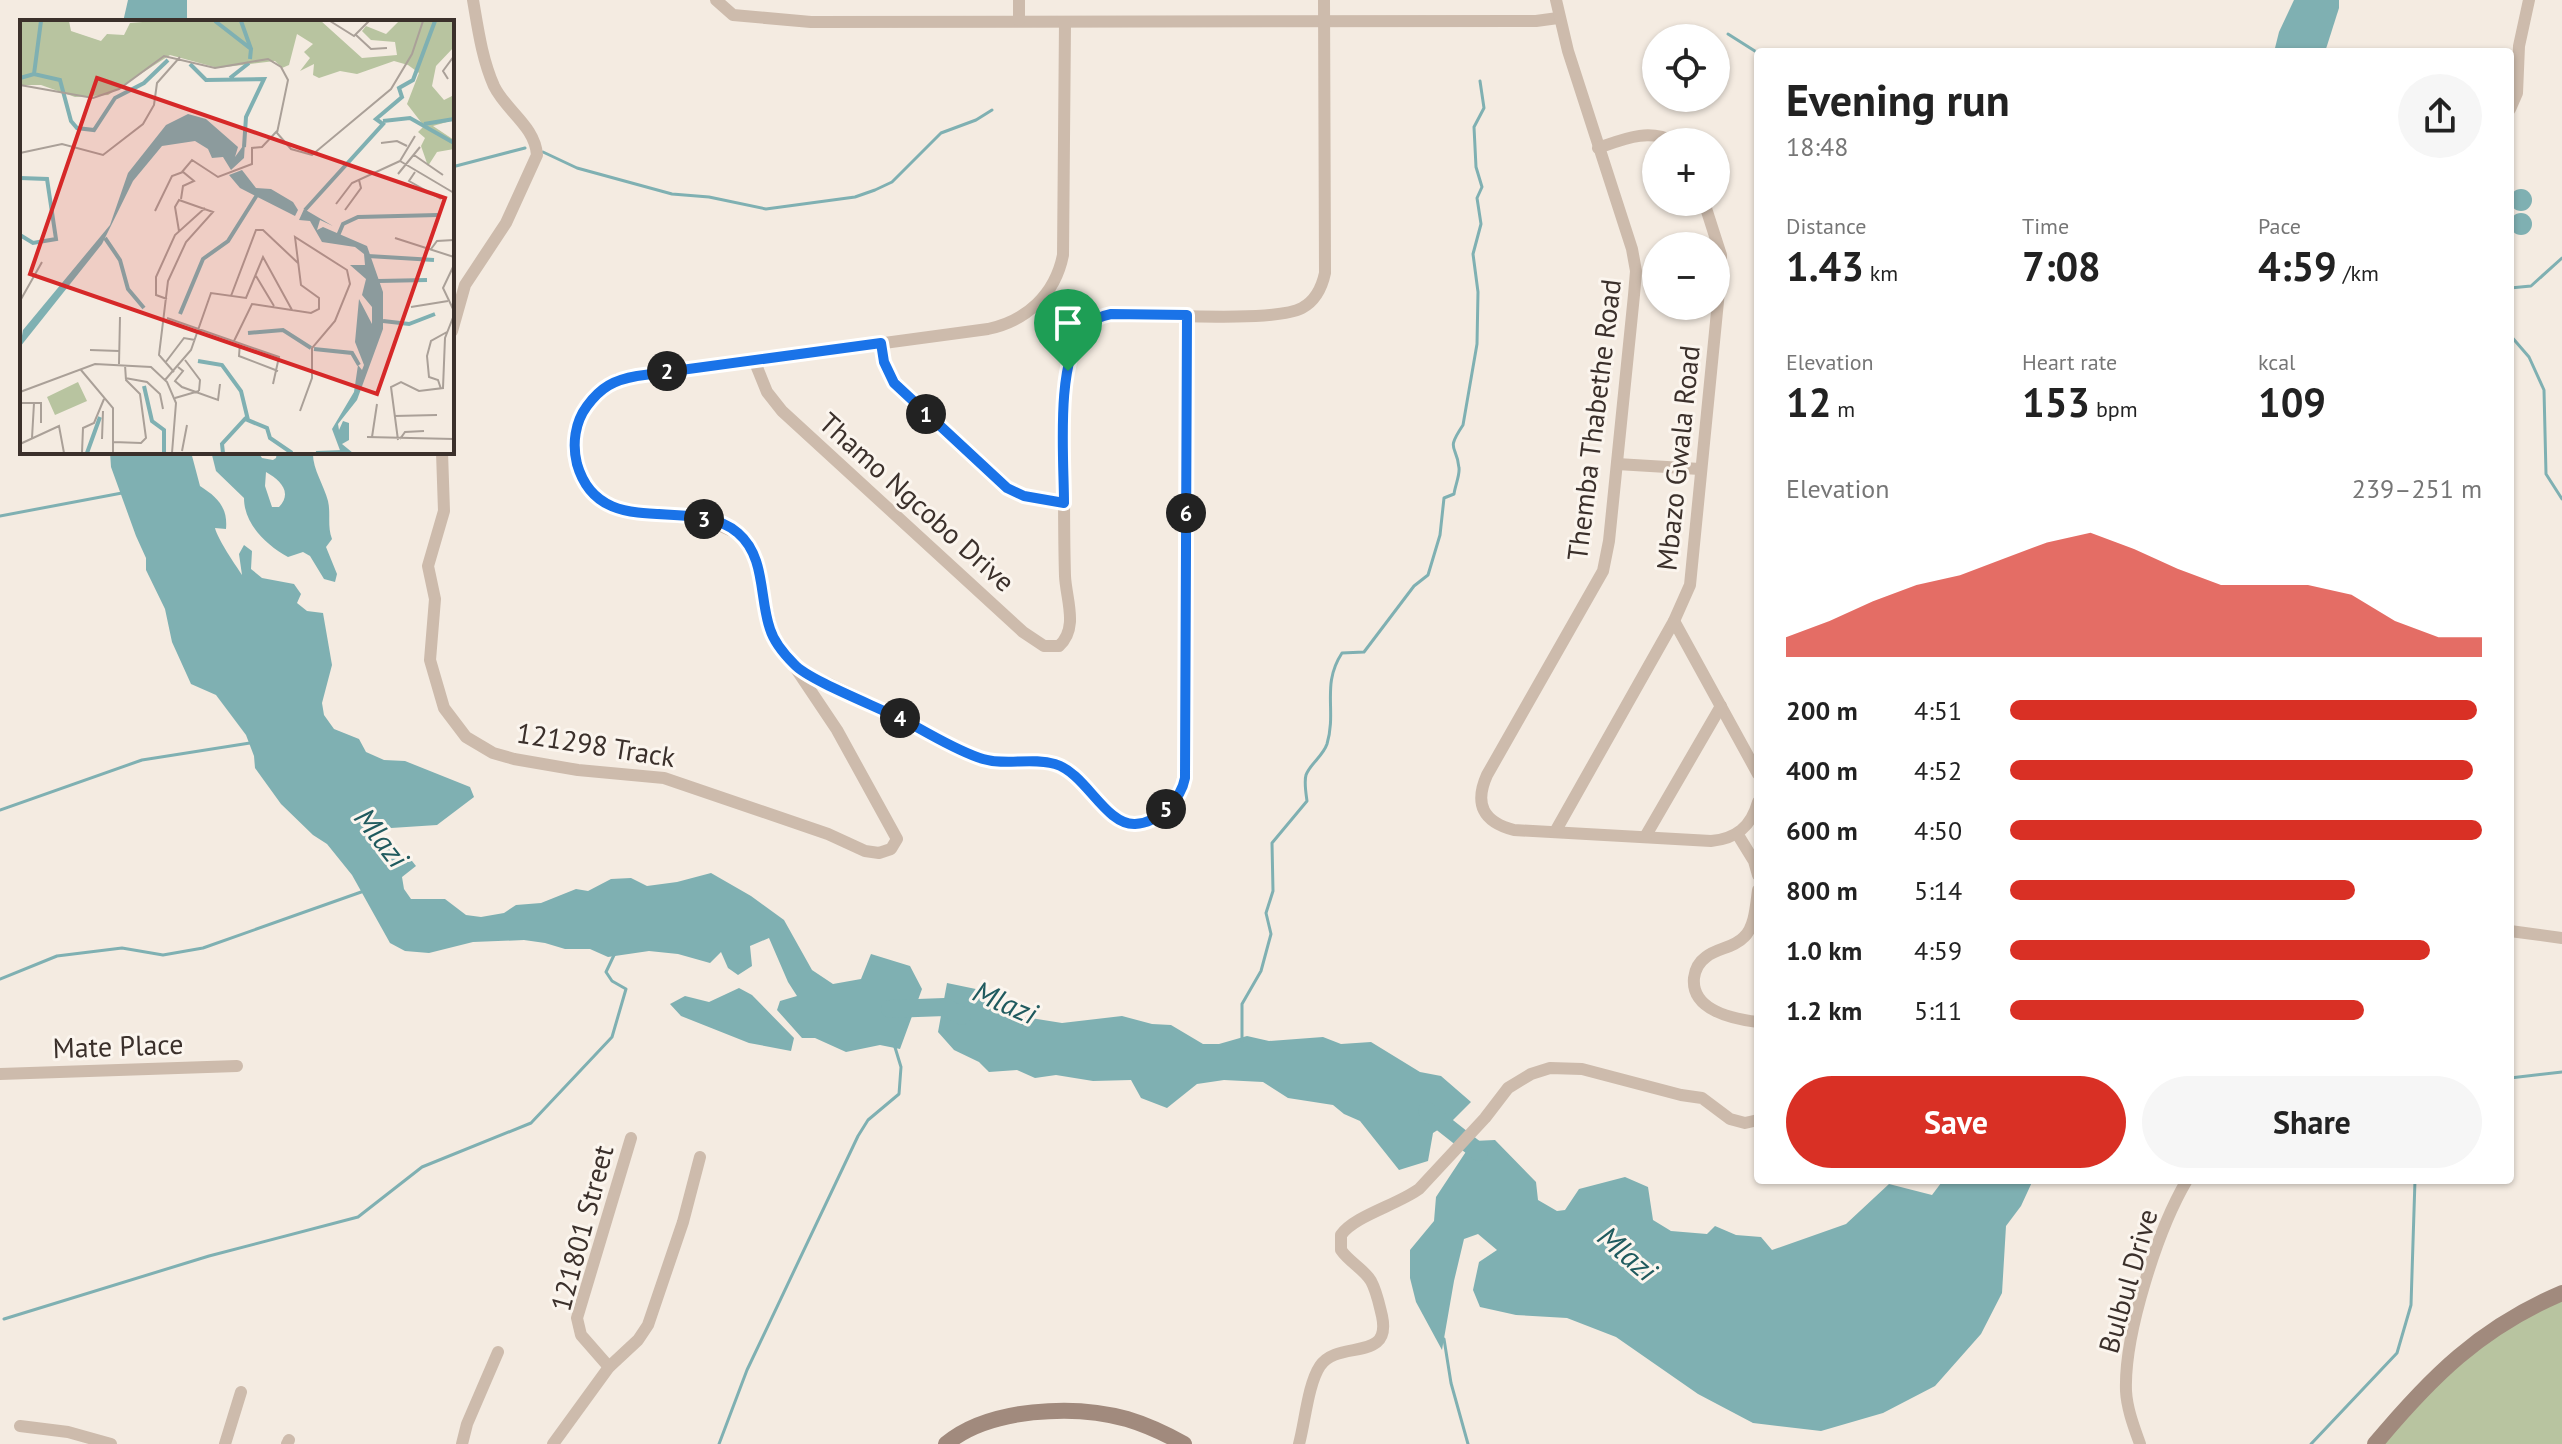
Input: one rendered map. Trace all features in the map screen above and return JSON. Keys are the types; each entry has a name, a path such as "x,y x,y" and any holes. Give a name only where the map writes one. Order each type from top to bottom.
{"street":[{"path":"454,324 465,285 506,223 537,155 526,126 494,86 481,43 473,0"},
{"path":"716,0 733,15 811,22 1536,21 1558,18"},
{"path":"1019,0 1019,20"},
{"path":"881,343 884,362 894,383 1007,488 1024,496 1064,503 1063,402 1071,359 1083,329 1096,319 1111,314 1284,314 1310,303 1322,285 1325,259 1324,0"},
{"name":"Themba Thabethe Road","path":"1556,0 1558,18 1632,249 1636,271 1609,541 1603,571 1497,755 1481,793 1483,810 1495,823 1514,830 1711,841 1738,835"},
{"path":"2514,100 2519,46 2529,0"},
{"path":"1065,22 1063,255 1054,281 1030,310 1007,324 945,336 637,376 609,383 582,413 574,443 583,481 594,494 612,506 643,513 705,519 739,534 757,564 769,628 796,667 982,759 1049,762 1060,766 1082,781 1107,810 1124,822 1145,822 1171,805 1181,792 1185,778 1187,315"},
{"path":"1598,148 1642,135"},
{"name":"Mbazo Gwala Road","path":"1555,832 1674,621 1690,585 1721,271 1721,255 1708,216"},
{"name":"Thamo Ngcobo Drive","path":"754,360 762,382 776,405 1023,632 1049,647 1059,646 1068,636 1070,617 1065,579 1064,503"},
{"name":"121298 Track","path":"442,454 444,511 428,566 435,599 430,660 444,708 466,737 479,746 493,753 542,764 664,778 814,829 865,851 888,851 897,842 892,830 837,730 796,667"},
{"path":"1617,464 1700,469"},
{"path":"1674,621 1754,767"},
{"path":"1645,837 1721,706"},
{"path":"1754,812 1738,835 1754,861"},
{"path":"1754,907 1748,932 1741,940 1706,956 1697,967 1694,982 1697,996 1709,1008 1754,1021"},
{"path":"2514,932 2562,938"},
{"name":"Mate Place","path":"0,1074 237,1066"},
{"path":"1299,1444 1312,1383 1321,1364 1340,1352 1371,1347 1383,1333 1377,1294 1367,1275 1341,1250 1341,1235 1352,1224 1404,1200 1438,1171 1519,1079 1559,1067 1582,1069 1702,1098 1723,1115 1739,1122 1754,1122"},
{"name":"121801 Street","path":"609,1367 581,1335 577,1318 631,1138"},
{"path":"553,1444 609,1367 638,1340 656,1309 700,1157"},
{"name":"Bulbul Drive","path":"2140,1444 2126,1395 2127,1368 2158,1243 2185,1184"},
{"path":"2375,1444 2421,1392 2474,1342 2512,1317 2562,1293"},
{"path":"462,1444 467,1424 498,1352"},
{"path":"225,1444 241,1392"},
{"path":"946,1444 991,1420 1061,1412 1126,1419 1184,1444"},
{"path":"20,1426 68,1432 111,1444"}],"green space":[{"path":"2562,1294 2562,1444 2378,1444 2456,1358"}],"water":[{"path":"128,0 187,0 187,19 184,20 123,20"},
{"path":"2294,0 2339,0 2326,48 2275,48"},
{"path":"2525,190 2531,196 2529,208 2521,211 2514,208 2514,192"},
{"path":"2525,214 2531,220 2529,232 2521,235 2514,232 2514,216"},
{"path":"110,454 192,454 200,486 223,509 226,529 215,528 242,575 239,554 244,545 252,551 251,569 262,578 294,584 301,594 297,603 307,611 323,613 332,665 322,703 324,715 334,729 359,739 366,752 384,760 405,761 470,787 474,797 437,825 391,828 374,821 369,823 390,850 416,866 402,877 404,889 411,899 445,899 466,915 481,917 504,913 516,905 541,903 576,889 588,891 611,879 631,878 647,886 711,873 784,920 812,970 833,984 861,979 871,954 910,966 922,989 900,1049 880,1045 846,1052 815,1038 802,1038 777,1010 780,1001 797,996 769,938 750,946 752,966 738,975 728,968 721,952 710,963 678,954 649,951 608,957 590,949 565,949 524,940 473,942 429,953 405,951 390,943 352,875 327,844 281,804 255,768 246,735 216,695 191,684 172,642 165,609 146,570 146,558 111,467"},
{"path":"210,454 259,454 262,458 273,460 277,454 313,454 329,506 332,539 326,547 337,574 335,582 324,579 310,556 303,552 288,557 264,540 252,525 244,498 216,471","holes":["266,472 280,483 285,496 279,507 272,507 265,486"]},
{"path":"947,983 995,993 1003,998 1012,1015 1062,1023 1122,1016 1152,1024 1171,1025 1203,1044 1219,1044 1247,1036 1269,1041 1323,1037 1341,1044 1371,1042 1420,1072 1441,1076 1471,1102 1453,1120 1433,1133 1428,1161 1399,1170 1360,1121 1333,1105 1288,1098 1263,1082 1224,1080 1197,1084 1167,1108 1141,1098 1131,1080 1093,1081 1056,1075 1035,1078 1017,1070 989,1072 979,1062 954,1050 938,1032"},
{"path":"739,988 752,995 794,1038 791,1051 749,1043 681,1016 670,1004 685,996 709,1002"},
{"path":"1495,1140 1536,1182 1538,1200 1557,1211 1565,1210 1579,1189 1625,1177 1648,1187 1653,1220 1671,1231 1707,1234 1715,1226 1736,1235 1761,1237 1772,1250 1846,1224 1889,1184 1932,1195 1940,1184 2031,1184 2021,1206 2006,1226 2002,1293 1981,1334 1935,1386 1883,1413 1821,1431 1753,1423 1698,1394 1616,1337 1567,1318 1516,1315 1480,1307 1473,1290 1479,1262 1497,1250 1478,1234 1464,1239 1442,1350 1416,1302 1410,1278 1410,1250 1434,1221 1436,1197 1473,1141"}],"waterway":[{"path":"1730,35 1754,50"},
{"path":"1242,1041 1242,1004 1261,971 1271,934 1266,913 1273,891 1272,843 1307,801 1306,775 1325,748 1330,732 1331,687 1336,665 1342,653 1364,652 1414,586 1428,575 1440,535 1444,498 1454,494 1459,471 1453,444 1463,425 1477,344 1478,292 1473,254 1481,224 1477,198 1482,187 1476,167 1474,127 1484,108 1480,81"},
{"path":"543,152 577,168 672,194 709,197 766,209 855,197 875,190 892,182 941,133 976,120 992,110"},
{"path":"454,166 525,148"},
{"path":"2514,288 2531,286 2562,258"},
{"path":"2514,340 2529,357 2544,390 2546,474 2562,499"},
{"path":"0,516 122,493"},
{"path":"0,810 142,760 250,743"},
{"path":"0,979 57,956 122,948 163,955 203,948 364,891"},
{"path":"4,1319 209,1256 358,1217 422,1167 531,1123 612,1037 626,989 612,981 606,972 615,953"},
{"name":"Mlazi","path":"890,1009 945,1007 962,1016"},
{"path":"719,1444 747,1370 858,1136 868,1120 899,1094 901,1067 894,1044"},
{"path":"2514,1078 2562,1072"},
{"name":"Mlazi","path":"1427,1111 1479,1152"},
{"path":"2311,1444 2397,1353 2411,1305 2415,1184"},
{"path":"1444,1339 1451,1383 1468,1444"}],"route":[{"path":"1111,314 1187,315 1185,778 1181,792 1171,805 1156,817 1136,824 1124,822 1107,810 1082,781 1065,768 1049,762 982,759 796,667 769,628 757,564 739,534 705,519 643,513 612,506 599,499 583,481 575,454 574,443 582,413 604,387 618,379 881,343 884,362 894,383 1007,488 1024,496 1064,503 1063,402 1068,371 1079,335 1096,319 1111,314"}]}
